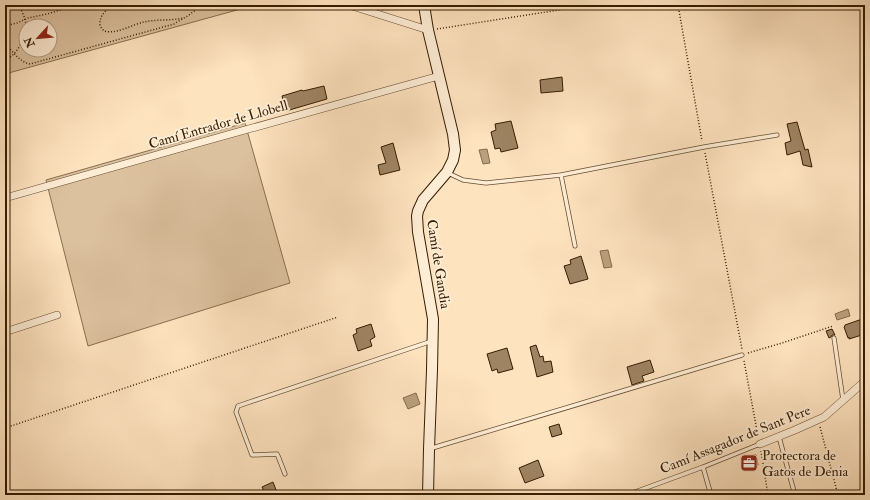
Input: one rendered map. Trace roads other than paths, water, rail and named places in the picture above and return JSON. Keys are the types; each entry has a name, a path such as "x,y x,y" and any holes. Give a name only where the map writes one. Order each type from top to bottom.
{"main road":[{"name":"Camí de Gandia","path":"424,5 428,30 455,144 453,160 447,172 423,200 417,216 418,232 433,319 428,449 428,495"}],"street":[{"path":"349,5 428,30"},
{"name":"Camí Entrador de Llobell","path":"5,198 439,76"},
{"path":"5,332 57,315"},
{"name":"Camí Assagador de Sant Pere","path":"760,444 824,417 865,381"}],"lane":[{"path":"447,172 463,180 486,183 561,175 704,147 777,135"},
{"path":"561,175 575,246"},
{"path":"834,338 843,400"},
{"path":"285,474 277,454 252,455 236,412 238,406 433,340"},
{"path":"428,449 742,355"},
{"path":"779,437 795,495"},
{"name":"Camí Assagador de Sant Pere","path":"627,495 760,444"},
{"path":"703,467 711,495"}],"place":[{"name":"Protectora de Gatos de Denia","path":"749,463"}]}
